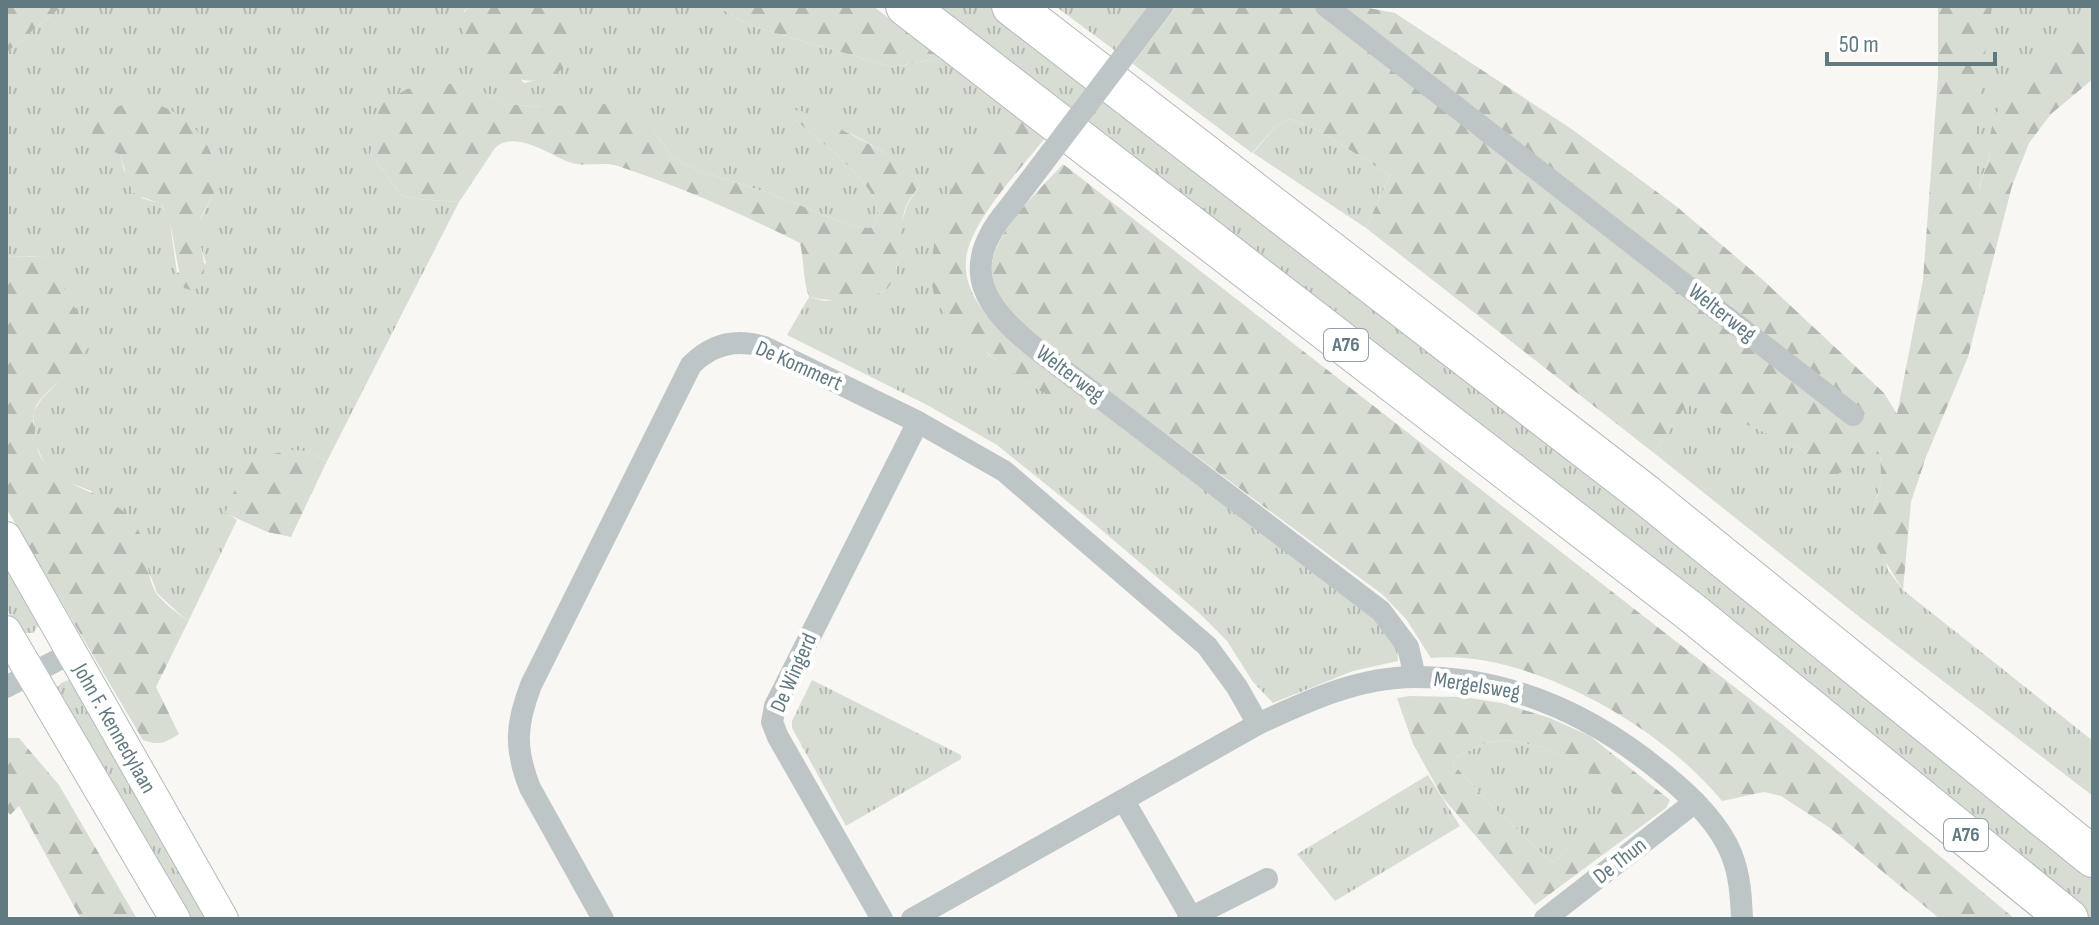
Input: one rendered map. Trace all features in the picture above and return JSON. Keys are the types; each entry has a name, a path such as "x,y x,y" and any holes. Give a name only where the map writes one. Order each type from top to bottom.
{"highway":[{"name":"A76","path":"906,6 1691,612 2068,919"},
{"path":"1012,6 1646,495 2093,857"},
{"path":"1994,775 2093,836"}],"street":[{"name":"Welterweg","path":"1162,6 989,236 979,268 982,287 998,315 1040,352 1381,611 1408,647 1415,677"},
{"name":"Welterweg","path":"1326,6 1853,415"},
{"name":"De Kommert","path":"603,919 522,769 517,744 519,715 691,365 719,345 753,343 918,422 1004,471 1207,646 1237,687 1258,724"},
{"name":"De Wingerd","path":"882,919 772,722 775,706 918,422"},
{"name":"John F. Kennedylaan","path":"6,537 223,919"},
{"name":"John F. Kennedylaan","path":"6,631 19,681 175,919"},
{"path":"19,681 71,653"},
{"name":"Mergelsweg","path":"912,919 1258,724 1307,701 1350,687 1415,677 1492,685 1532,696 1568,710 1633,749 1695,802 1715,824 1731,853 1741,885 1742,919"},
{"path":"1124,801 1189,918 1267,879"},
{"name":"De Thun","path":"1545,919 1695,802"}],"green space":[{"path":"6,6 62,6 6,53"},
{"path":"62,6 470,6 464,11 524,83 553,76 560,71 557,9 554,6 717,6 751,26 893,67 940,58 1023,122 986,134 939,306 989,355 1027,383 1095,400 1368,605 1397,645 1398,661 1353,671 1273,703 1253,682 1227,641 1198,612 997,445 929,406 787,335 809,297 825,301 883,292 897,268 900,229 907,205 920,185 908,170 874,146 844,131 794,119 844,162 868,189 878,213 874,226 869,228 849,225 772,194 699,171 672,157 653,131 542,107 507,104 464,84 437,84 370,153 401,195 459,202 327,461 306,451 225,512 237,520 188,622 157,593 151,577 91,491 58,478 45,465 35,443 33,412 43,397 69,372 47,257 6,256 6,53","holes":["120,155 215,168 212,197 199,222 199,241 206,263 177,273 169,215 160,204 142,198 124,170"]},
{"path":"470,6 554,6 575,34 573,54 556,74 536,81 514,78 494,68 477,53 465,36 462,20"},
{"path":"717,6 873,6 940,58 893,67 751,26"},
{"path":"925,6 992,6 1458,361 2093,873 2093,919 2084,919"},
{"path":"1055,6 1177,6 1133,64"},
{"path":"1177,6 1358,6 1395,13 1573,130 1676,206 1763,280 1884,393 1897,414 1923,280 1938,76 1938,6 1992,6 1977,122 1979,189 1991,150 1994,117 2006,98 2093,7 2093,79 2051,114 2029,143 2012,186 1968,357 1926,457 1911,502 1903,590 1877,548 1872,514 1881,482 1880,450 1831,478 1801,449 1690,399 1654,453 1366,228 1390,175 1319,131 1290,119 1276,126 1252,153 1133,64"},
{"path":"1976,6 2093,6 2093,44 1991,150 1978,191 1962,191"},
{"path":"437,84 465,84 507,104 542,107 601,103 629,111 653,131 672,157 699,171 772,194 849,225 874,226 878,213 868,189 844,162 794,119 794,111 799,110 884,153 901,164 920,185 906,206 894,276 884,291 876,294 841,300 809,297 800,243 710,201 641,174 612,165 575,164 522,142 503,143 495,148 459,202 401,195 370,153 380,105 407,89"},
{"path":"130,102 152,103 180,116 200,135 213,159 215,187 199,227 203,276 194,291 184,288 166,212 159,204 132,192 120,155 92,134 101,117"},
{"path":"1290,119 1319,131 1390,175 1366,228 1253,153 1276,126"},
{"path":"1023,122 1045,138 982,220 968,249 966,273 974,296 988,317 1008,337 1095,400 1052,396 1026,382 992,357 947,316 939,306 933,289 932,267 941,217 961,169 984,136"},
{"path":"1063,164 1782,724 2015,919 1940,919 1830,828 1781,796 1764,792 1722,801 1665,746 1591,698 1509,666 1469,659 1431,658 1406,619 1383,595 1029,332 1004,303 993,282 996,250 1014,218"},
{"path":"6,256 47,257 93,341 67,375 36,406 33,419 39,453 48,467 61,477 108,501 134,523 143,541 156,593 188,622 156,687 179,734 166,741 153,743 143,740 6,508"},
{"path":"1690,398 1801,449 1824,470 1880,450 1881,482 1872,514 1888,570 1903,590 2093,741 2093,796 1862,619 1654,453"},
{"path":"292,450 306,451 327,461 291,537 267,532 225,513 248,459"},
{"path":"6,559 40,623 33,633 23,633 11,617 6,599"},
{"path":"69,680 79,685 210,919 180,919 56,689"},
{"path":"812,680 961,755 961,759 846,826 792,728 792,721"},
{"path":"1463,697 1502,703 1550,718 1590,736 1670,800 1666,808 1535,905 1443,798 1413,744 1397,698","holes":["1505,740 1567,758 1593,775 1618,799 1618,805 1555,861 1551,862 1453,764 1454,758 1485,743"]},
{"path":"6,738 19,738 59,785 137,919 81,919 19,806 10,815 6,809"},
{"path":"1505,740 1539,747 1568,758 1593,775 1618,799 1618,806 1555,861 1551,862 1453,764 1454,758 1485,743"},
{"path":"1428,775 1460,826 1335,901 1297,854"}]}
